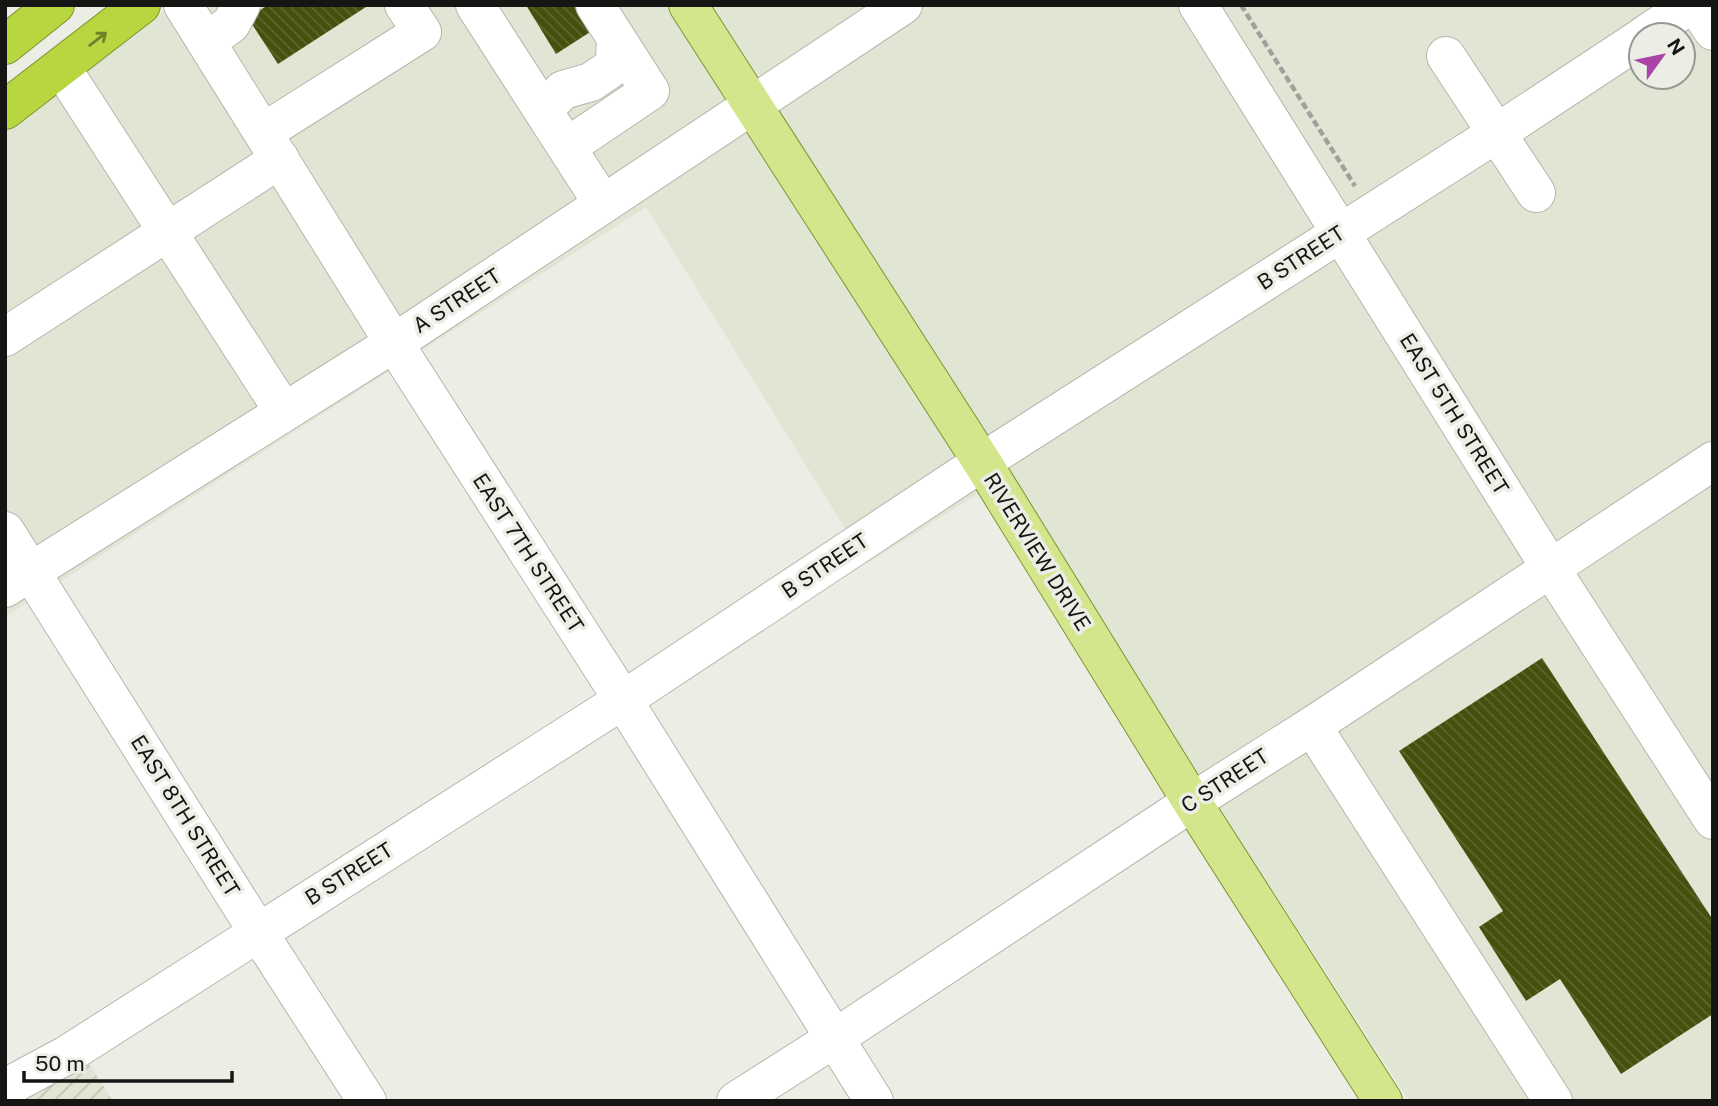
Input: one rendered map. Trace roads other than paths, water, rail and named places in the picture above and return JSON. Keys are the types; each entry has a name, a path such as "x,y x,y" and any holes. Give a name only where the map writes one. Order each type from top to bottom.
{"highway":[{"path":"5,45 55,5"},
{"path":"5,110 141,5"}],"main road":[{"name":"RIVERVIEW DRIVE","path":"688,5 982,462 1192,802 1384,1101"}],"street":[{"name":"EAST 7TH STREET","path":"183,5 874,1101"},
{"path":"206,42 231,24 240,5"},
{"path":"5,337 168,231 272,146 422,32 404,5"},
{"path":"475,5 548,103 567,147 603,204"},
{"path":"567,147 650,91 595,5"},
{"name":"A STREET","path":"18,580 394,342 903,5"},
{"name":"EAST 5TH STREET","path":"1198,5 1551,569 1713,820"},
{"name":"B STREET","path":"1666,21 1690,5"},
{"path":"1696,5 1713,31"},
{"name":"B STREET","path":"5,1088 65,1056 623,700 982,462 1497,133 1627,47"},
{"path":"548,103 582,107 618,98 626,91 629,79 622,48"},
{"path":"1446,56 1536,192"},
{"path":"61,67 284,412"},
{"name":"C STREET","path":"736,1101 1713,461"},
{"name":"EAST 8TH STREET","path":"5,531 18,580 258,932 367,1101"},
{"path":"1312,726 1553,1101"}]}
